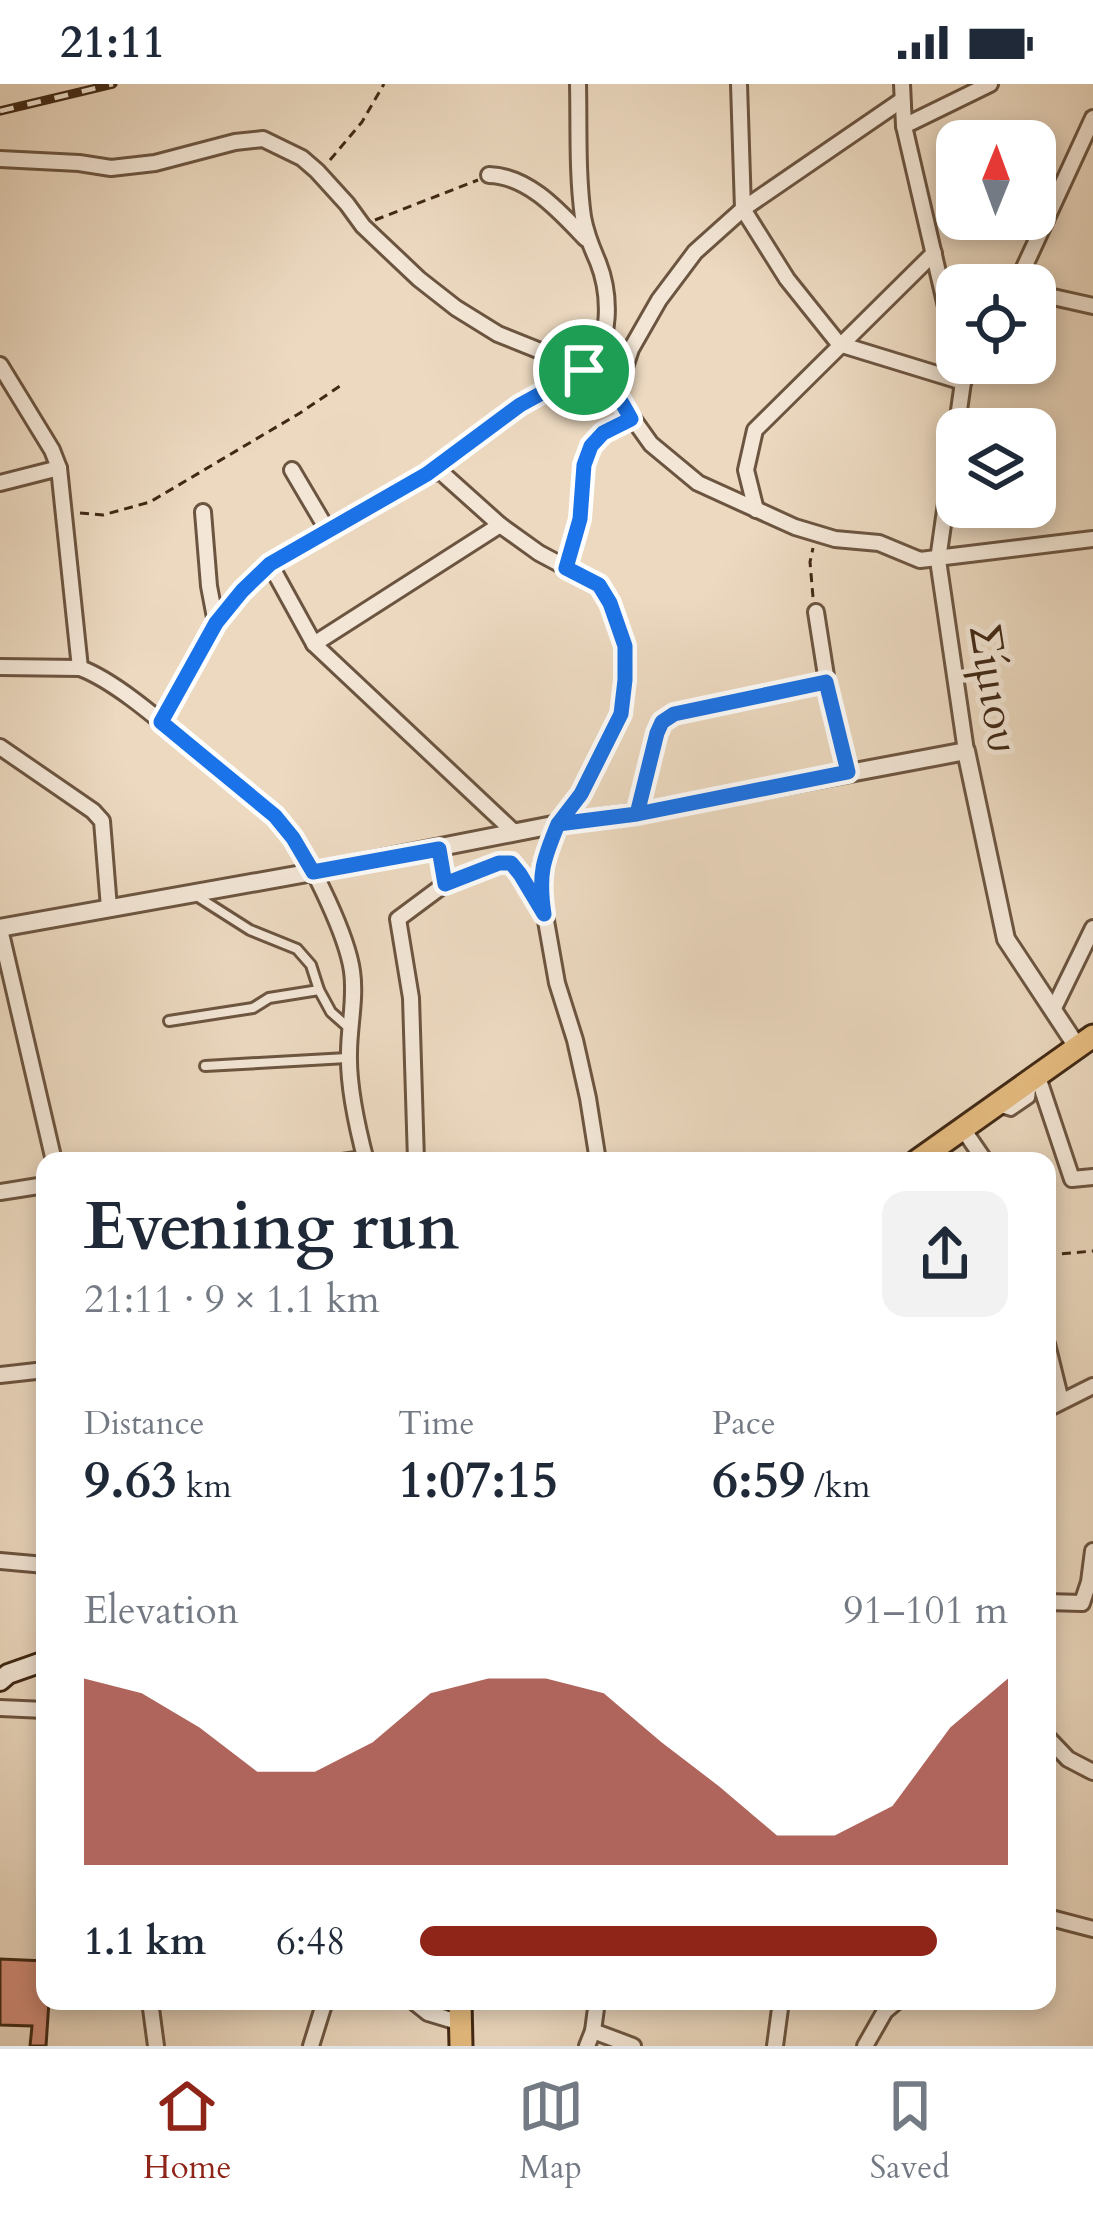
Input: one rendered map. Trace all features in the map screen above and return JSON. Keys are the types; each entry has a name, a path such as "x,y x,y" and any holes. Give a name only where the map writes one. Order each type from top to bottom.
{"main road":[{"path":"930,1152 1085,1042"},
{"path":"3,1676 36,1663"}],"street":[{"path":"578,84 582,208 608,310 607,331 590,372"},
{"path":"740,84 742,209 787,279 839,344 936,373"},
{"path":"904,126 990,84"},
{"path":"619,398 632,349 659,300 695,252 742,209 902,92"},
{"path":"902,92 904,126 937,264"},
{"path":"1026,264 1093,118"},
{"path":"0,159 111,168 263,139 317,171 362,226 456,308 498,334 606,381 651,444 698,483 817,535 879,543 920,560 1093,539"},
{"path":"489,175 503,175 533,190 586,238"},
{"path":"756,510 746,470 754,430 934,253"},
{"path":"1056,298 1093,306"},
{"path":"0,365 59,468 80,668"},
{"name":"Σίμιου","path":"964,384 938,560 966,751 1006,939 1054,1008 1085,1042"},
{"path":"0,483 59,468"},
{"path":"292,470 328,531"},
{"path":"161,722 216,623 270,564 427,474 442,473 539,553 599,585 625,646 621,714 581,794 558,824 542,864 540,887 597,1152"},
{"path":"203,512 216,623"},
{"path":"314,644 500,525"},
{"path":"270,564 314,644 514,832"},
{"path":"816,612 826,682 848,772"},
{"path":"0,667 80,668 95,674 275,816 293,838 347,949 352,973 349,1058 364,1152"},
{"path":"674,714 826,682"},
{"path":"0,747 102,821 109,908"},
{"path":"52,1152 0,928 966,751"},
{"path":"439,849 445,884"},
{"path":"416,1152 411,998 398,919 445,884 499,863 511,863 544,914"},
{"path":"1054,1008 1093,928"},
{"path":"1036,1079 1072,1179 1093,1177"},
{"path":"963,1129 979,1152"},
{"path":"0,1192 36,1186"},
{"path":"0,1375 36,1371"},
{"path":"1056,1404 1093,1386"},
{"path":"1056,1604 1088,1609 1093,1551"},
{"path":"0,1561 36,1564"},
{"path":"0,1708 36,1709"},
{"path":"1056,1746 1093,1772"},
{"path":"151,2010 156,2046"},
{"path":"311,2046 322,2010"},
{"path":"425,2010 461,2023"},
{"path":"586,2046 596,2010"},
{"path":"775,2046 781,2010"},
{"path":"865,2046 886,2010"},
{"path":"593,2031 633,2046"}],"lane":[{"path":"194,894 250,930 297,949 311,965 331,1012 350,1029"},
{"path":"169,1021 319,990"},
{"path":"205,1066 349,1058"}],"path":[{"path":"317,171 350,138 384,84"},
{"path":"362,226 489,175"},
{"path":"427,474 520,405 590,372"},
{"path":"64,511 103,515 150,502 343,384"},
{"path":"566,568 580,519 584,465 591,446 603,433 631,419"},
{"path":"816,612 810,562 817,535"},
{"path":"637,814 657,733 662,722 674,714"},
{"path":"1056,1254 1093,1251"}],"building":[{"path":"0,1959 36,1961 36,2010 48,2010 46,2046 30,2046 32,2026 0,2025"}],"railway":[{"path":"0,111 113,84"}],"route":[{"path":"584,370 520,405 427,474 270,564 216,623 161,722 275,816 313,872 439,849 445,884 499,863 511,863 544,914 542,864 558,824 637,814 848,772 826,682 674,714 662,722 657,733 637,814 558,824 581,794 621,714 625,680 625,646 610,603 599,585 566,568 580,519 584,465 591,446 603,433 631,419 606,381 584,370"}]}
